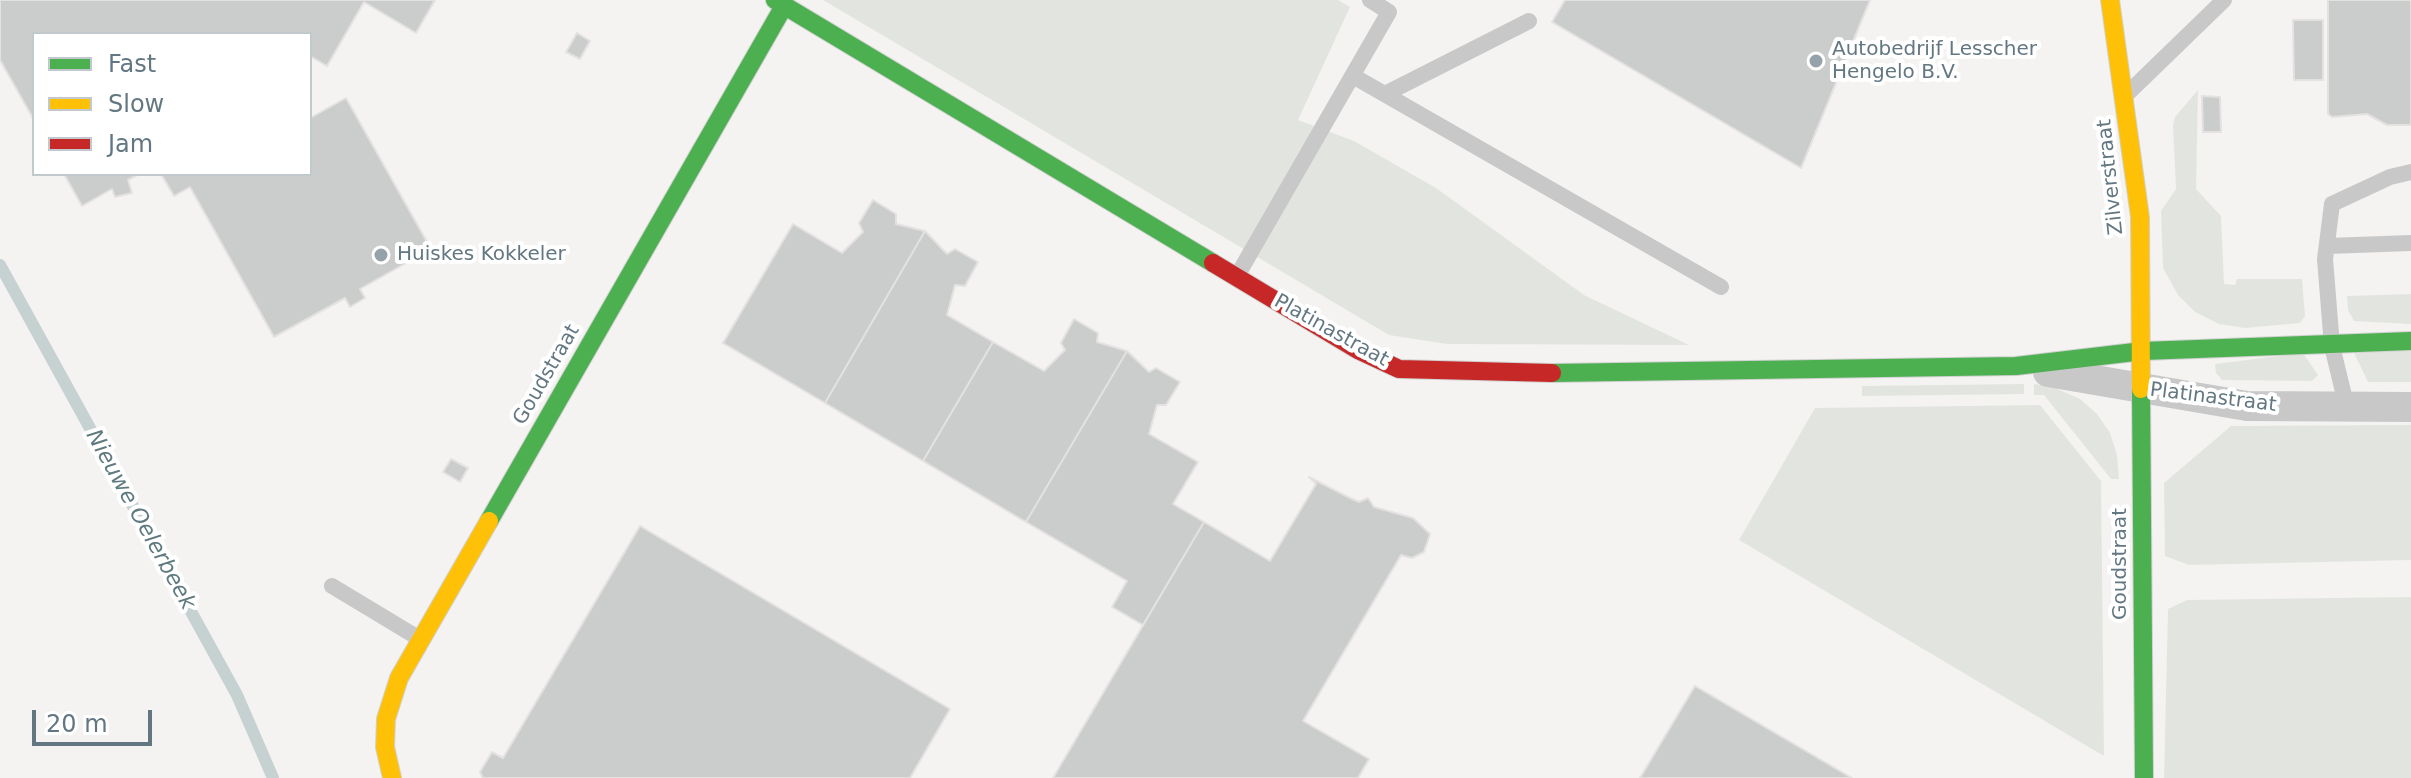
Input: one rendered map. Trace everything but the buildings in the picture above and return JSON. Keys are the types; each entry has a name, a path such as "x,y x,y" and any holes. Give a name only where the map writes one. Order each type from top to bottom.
{"street":[{"name":"Zilverstraat","path":"2110,0 2140,217 2143,351"},
{"name":"Platinastraat","path":"780,3 1236,278 1358,350 1399,369 1534,373 2016,366 2143,351 2411,341"},
{"name":"Goudstraat","path":"392,778 385,747 386,719 399,678 780,3"},
{"name":"Goudstraat","path":"2143,351 2144,778"},
{"name":"Platinastraat","path":"2016,366 2247,406 2411,407"}],"lane":[{"path":"1236,278 1389,12 1370,0"},
{"path":"2124,97 2224,0"},
{"path":"1385,94 1529,21"},
{"path":"1353,76 1721,287"},
{"path":"2347,408 2332,346 2325,259 2332,204 2390,177 2411,172"},
{"path":"2328,246 2411,243"},
{"path":"332,586 421,640"}],"shaded area":[{"path":"823,0 1338,0 1350,7 1298,120 1354,141 1436,188 1584,295 1689,345 1447,344 1389,335"},
{"path":"2198,90 2196,189 2221,216 2224,284 2235,285 2237,279 2302,279 2305,316 2300,323 2245,328 2219,324 2195,312 2178,295 2163,268 2161,211 2176,189 2173,125 2175,117"},
{"path":"2411,294 2411,324 2354,321 2348,310 2347,296"},
{"path":"2411,350 2411,382 2368,382 2354,353"},
{"path":"2303,353 2318,375 2312,381 2222,380 2216,373 2215,364"},
{"path":"2024,384 2024,394 1862,396 1862,386"},
{"path":"2034,384 2053,387 2080,399 2097,414 2110,433 2117,455 2119,479 2111,479 2044,395 2034,395"},
{"path":"2040,405 2101,481 2104,756 1739,540 1815,408"},
{"path":"2411,425 2411,560 2189,565 2165,556 2164,483 2231,426"},
{"path":"2411,597 2411,778 2164,778 2168,609 2187,600"}],"waterway":[{"name":"Nieuwe Oelerbeek","path":"0,265 237,695 273,778"}],"traffic: fast":[{"path":"775,0 1213,263"},
{"path":"489,521 784,6"},
{"path":"1552,373 2016,366 2143,351 2411,341"},
{"path":"2141,389 2144,778"}],"traffic: slow":[{"path":"2110,0 2140,217 2141,389"},
{"path":"392,778 385,747 386,719 399,678 489,521"}],"traffic: jam":[{"path":"1213,263 1358,350 1399,369 1552,373"}],"place":[{"name":"Autobedrijf Lesscher Hengelo B.V.","path":"1816,61"},
{"name":"Huiskes Kokkeler","path":"381,255"}]}
